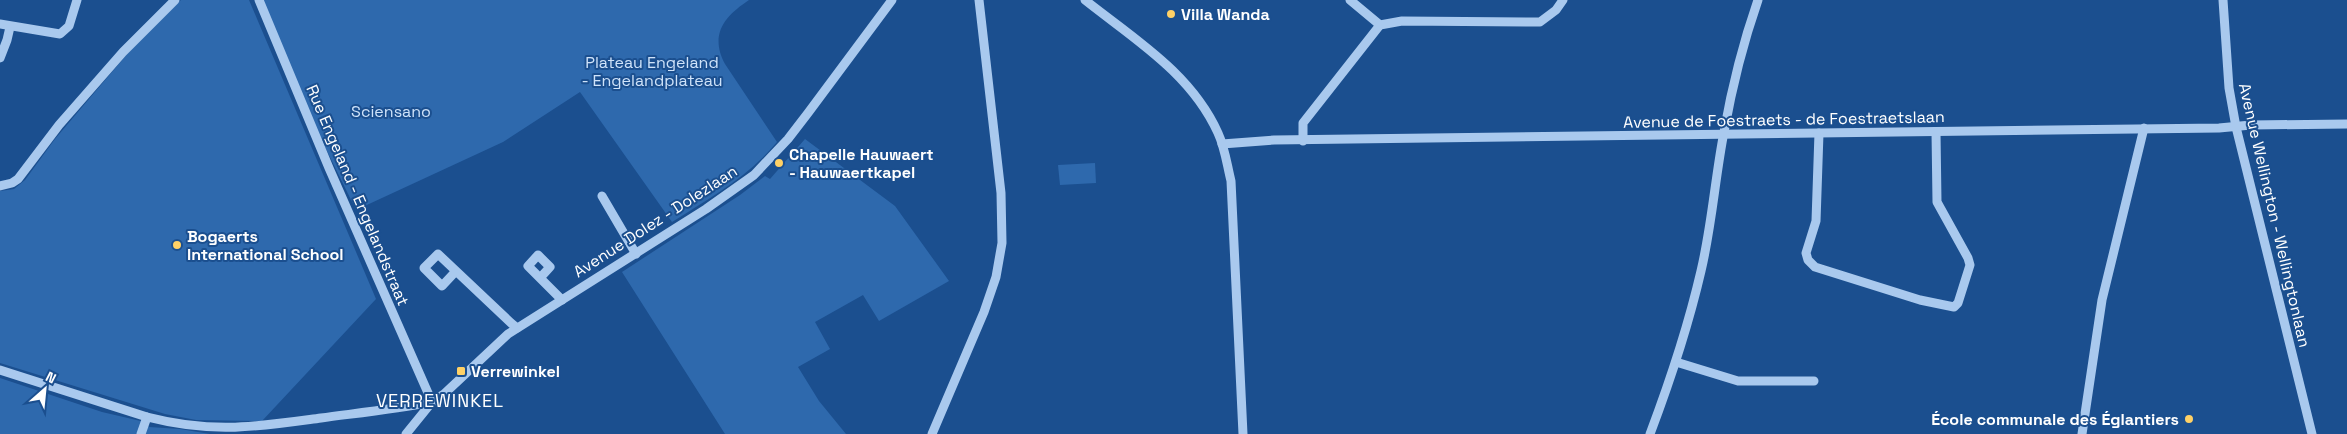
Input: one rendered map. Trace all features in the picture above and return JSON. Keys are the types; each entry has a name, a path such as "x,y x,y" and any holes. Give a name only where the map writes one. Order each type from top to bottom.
{"street":[{"path":"0,24 60,34 69,26 77,0"},
{"path":"0,186 12,183 18,179 59,125 123,52 174,0"},
{"name":"Rue Engeland - Engelandstraat","path":"259,0 329,168 432,402"},
{"name":"Avenue Dolez - Dolezlaan","path":"406,434 432,402 444,394 517,328 736,189 767,162 808,113 892,0"},
{"path":"932,434 984,312 996,277 1002,243 1001,193 979,0"},
{"path":"1085,0 1168,65 1186,83 1207,112 1222,144 1231,181 1243,434"},
{"path":"1350,0 1380,25"},
{"path":"1303,140 1303,124 1380,25 1402,21 1540,22 1556,10 1563,0"},
{"path":"1650,434 1676,362 1703,262 1723,134 1739,63 1758,0"},
{"name":"Avenue Wellington - Wellingtonlaan","path":"2223,0 2228,88 2312,434"},
{"path":"0,58 10,26"},
{"name":"Avenue de Foestraets - de Foestraetslaan","path":"1222,144 1303,140 1936,132 2347,124"},
{"path":"2082,434 2102,300 2144,128"},
{"path":"1819,133 1818,204 1816,220 1806,253 1808,260 1815,267 1920,300 1954,307 1958,303 1970,265 1937,202 1936,132"},
{"path":"602,196 636,254"},
{"path":"456,271 517,328"},
{"path":"540,278 562,300"},
{"path":"1676,362 1738,381 1814,381"},
{"path":"0,370 146,417 188,427 236,430 261,428 432,402"},
{"path":"141,434 146,417"}],"green space":[{"name":"Bogaerts International School","path":"181,0 249,0 376,299 262,421 196,420 165,414 0,363 0,191 14,189 25,180 55,139 134,46"},
{"path":"260,0 749,0 727,19 722,27 719,35 720,53 725,64 777,142 766,155 741,176 672,222 580,92 503,142 356,210 320,137"},
{"path":"805,139 895,206 949,281 879,321 863,295 815,322 830,349 798,367 819,401 846,434 725,434 622,272 740,195 765,176 770,179"},
{"path":"1095,163 1096,183 1060,185 1058,165"},
{"path":"0,378 102,412 145,422 149,427 180,429 210,434 0,434"}],"place":[{"name":"Villa Wanda","path":"1171,14"},
{"name":"Chapelle Hauwaert - Hauwaertkapel","path":"779,163"},
{"name":"Bogaerts International School","path":"177,245"},
{"name":"Verrewinkel","path":"461,371"},
{"name":"École communale des Églantiers","path":"2189,419"}],"district":[{"name":"VERREWINKEL","path":"440,401"}],"park label":[{"name":"Plateau Engeland - Engelandplateau","path":"652,71"},
{"name":"Sciensano","path":"391,111"}]}
